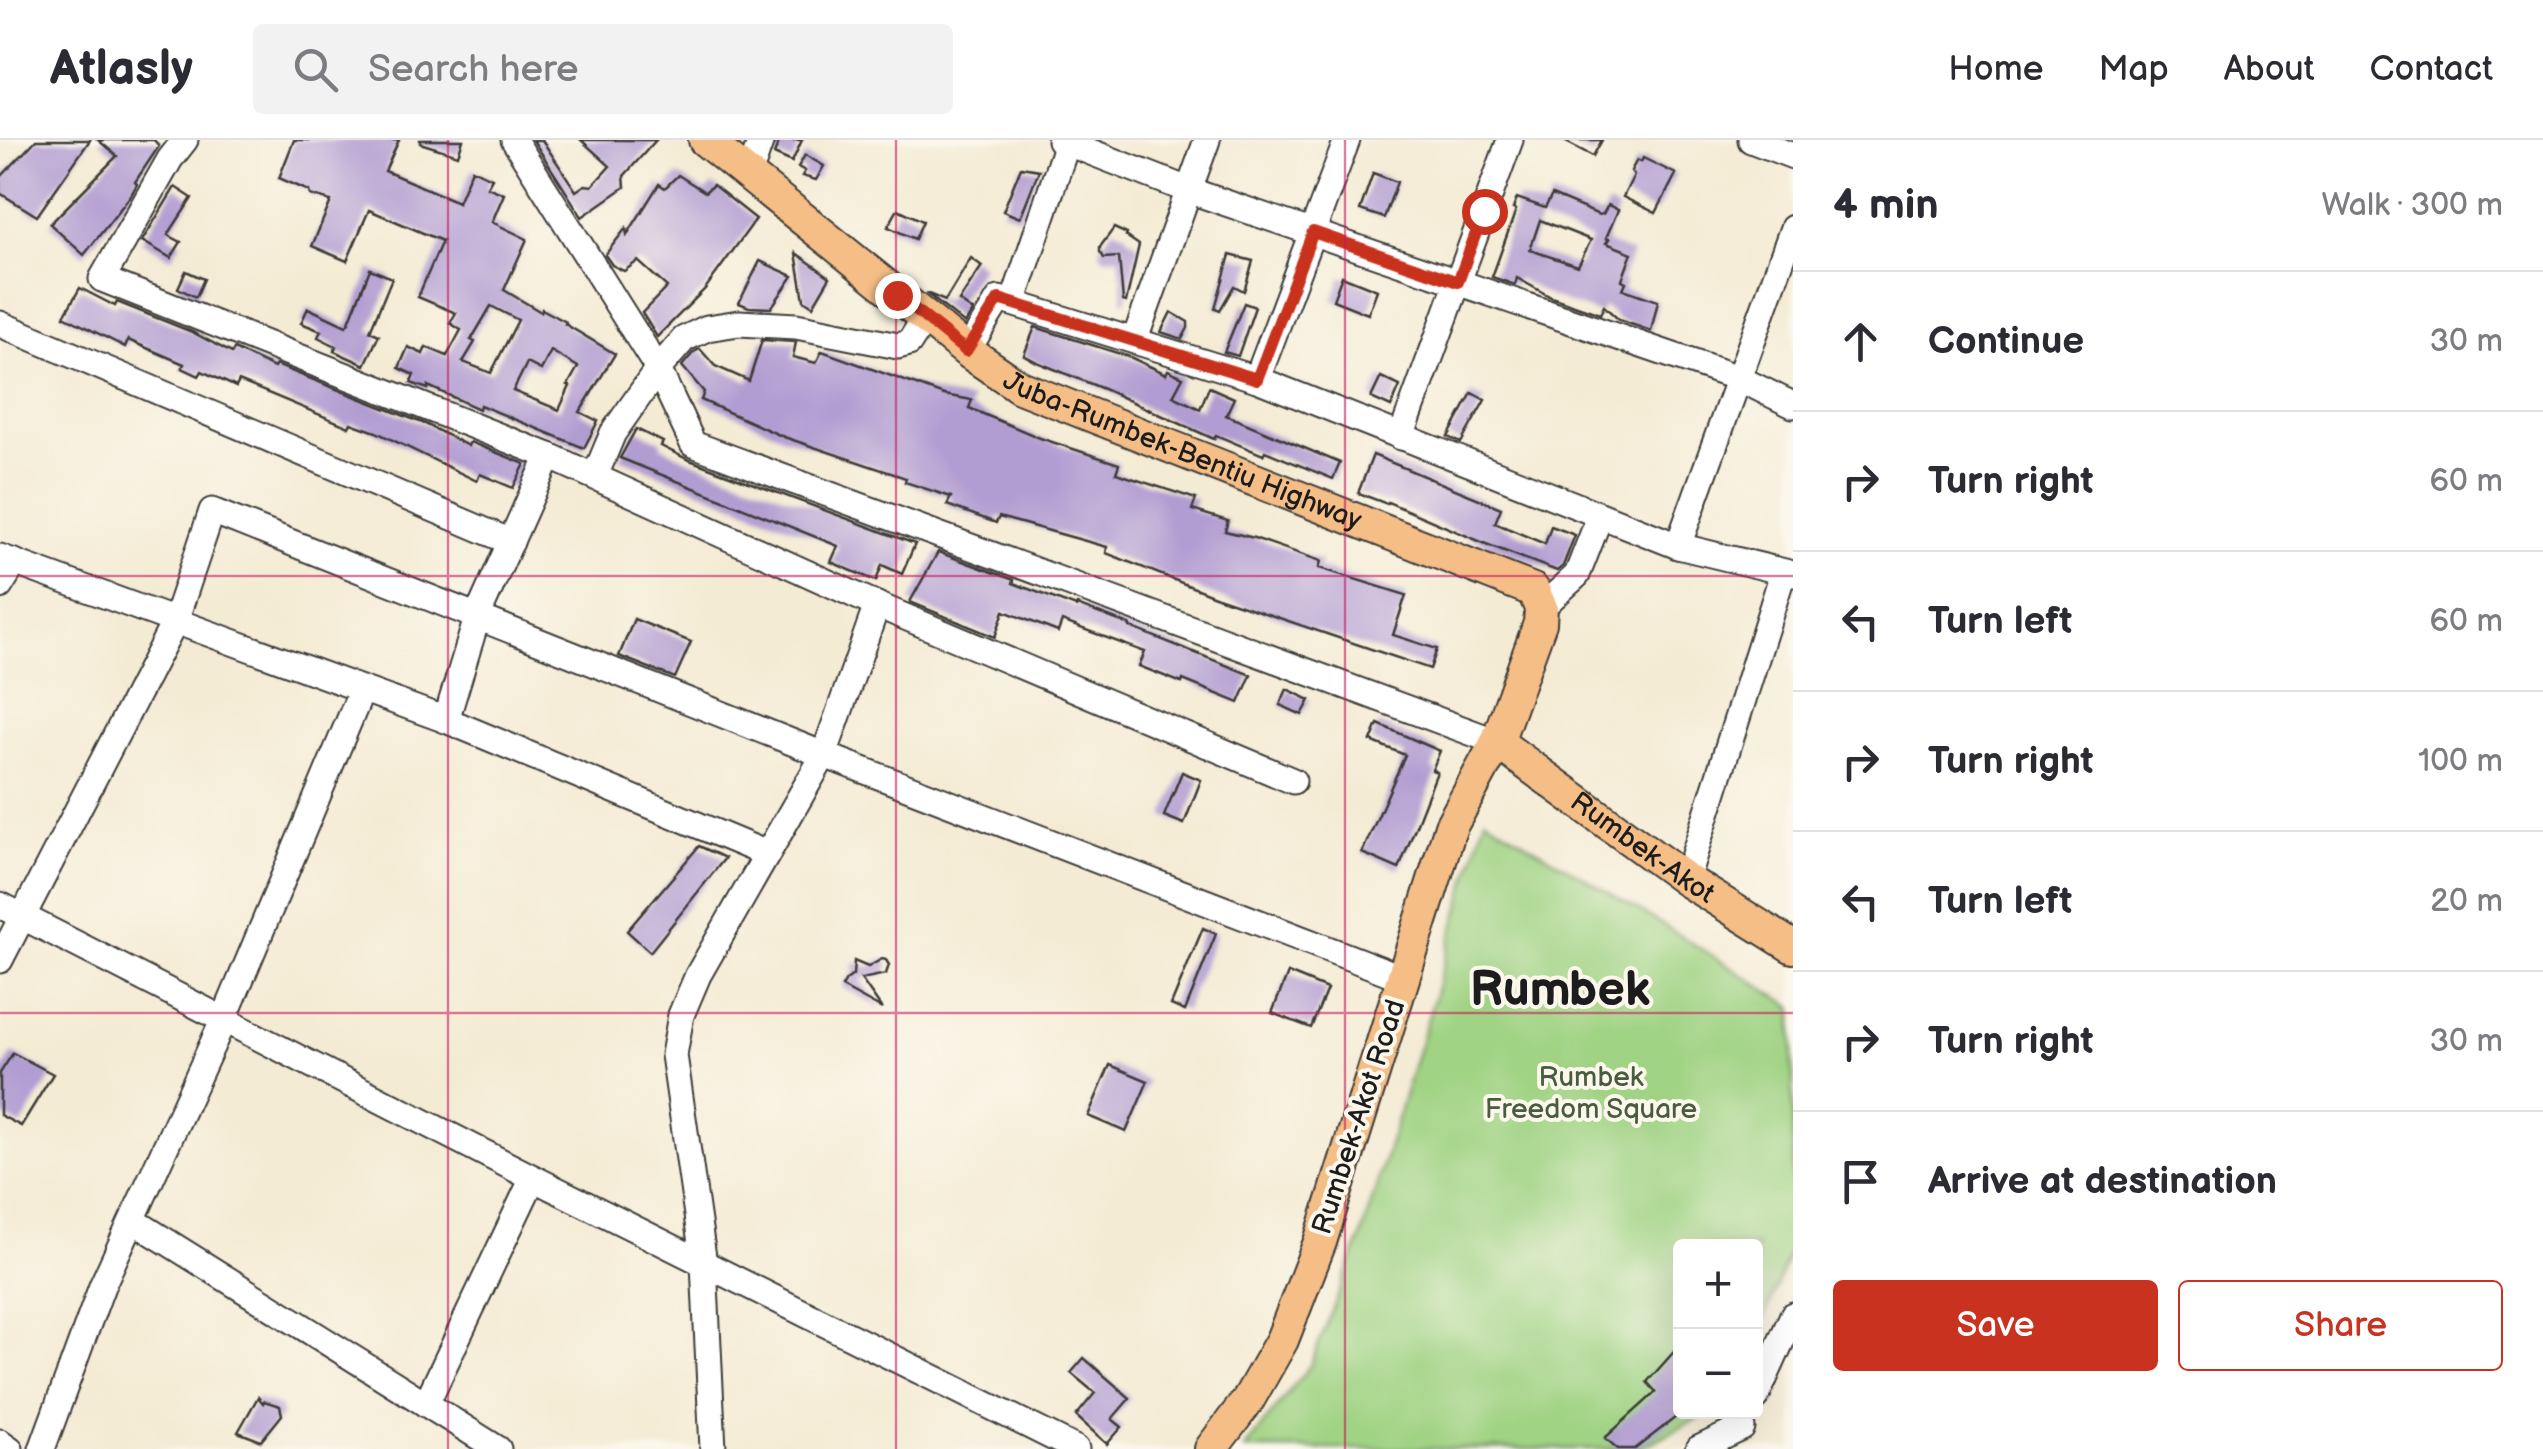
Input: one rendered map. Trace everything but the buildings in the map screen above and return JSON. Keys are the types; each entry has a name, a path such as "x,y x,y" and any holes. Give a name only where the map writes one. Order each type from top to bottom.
{"main road":[{"name":"Juba-Rumbek-Bentiu Highway","path":"705,140 966,351 1020,386 1533,590 1542,608"},
{"path":"1497,742 1542,608"},
{"name":"Rumbek-Akot Road","path":"1210,1449 1248,1400 1282,1340 1320,1242 1451,826 1497,742"},
{"name":"Rumbek-Akot","path":"1497,742 1686,880 1793,947"}],"street":[{"path":"186,140 170,159 102,278 549,456 876,605 1292,781"},
{"path":"514,140 658,369 693,444 1497,742"},
{"path":"749,175 761,140"},
{"path":"1134,340 1207,140"},
{"path":"1257,379 1347,140"},
{"path":"1400,436 1510,140"},
{"path":"1752,140 1793,156"},
{"path":"1013,303 1065,141 1188,190 1738,378 1793,405"},
{"path":"1678,546 1793,228"},
{"path":"966,351 999,299 1257,379 1678,546 1788,573 1686,880"},
{"path":"594,476 613,433 658,369 684,339 706,328 740,323 796,326 898,346 909,343 925,318"},
{"path":"0,324 510,542"},
{"path":"446,720 478,616 549,456"},
{"path":"0,960 11,911 175,621 212,511 824,755 1403,978"},
{"path":"1542,608 1577,575 1600,516"},
{"path":"0,586 8,559 446,720 767,854"},
{"path":"714,1449 704,1264 674,1055 681,1014 698,975 824,755 876,605"},
{"path":"42,1449 102,1286 224,1019 362,690"},
{"path":"11,911 532,1178 1076,1449"},
{"path":"426,1404 532,1178"},
{"path":"134,1220 498,1449"},
{"path":"1763,1381 1793,1315"},
{"path":"1698,1449 1747,1429"},
{"path":"0,1442 10,1449"}],"green space":[{"name":"Rumbek Freedom Square","path":"1485,818 1793,1007 1793,1242 1763,1319 1763,1239 1673,1239 1673,1419 1697,1419 1638,1449 1244,1449 1311,1364 1360,1240"}],"district":[{"name":"Rumbek","path":"1560,990"}],"route":[{"path":"897,295 966,351 999,299 1257,379 1313,232 1458,282 1484,211"}]}
